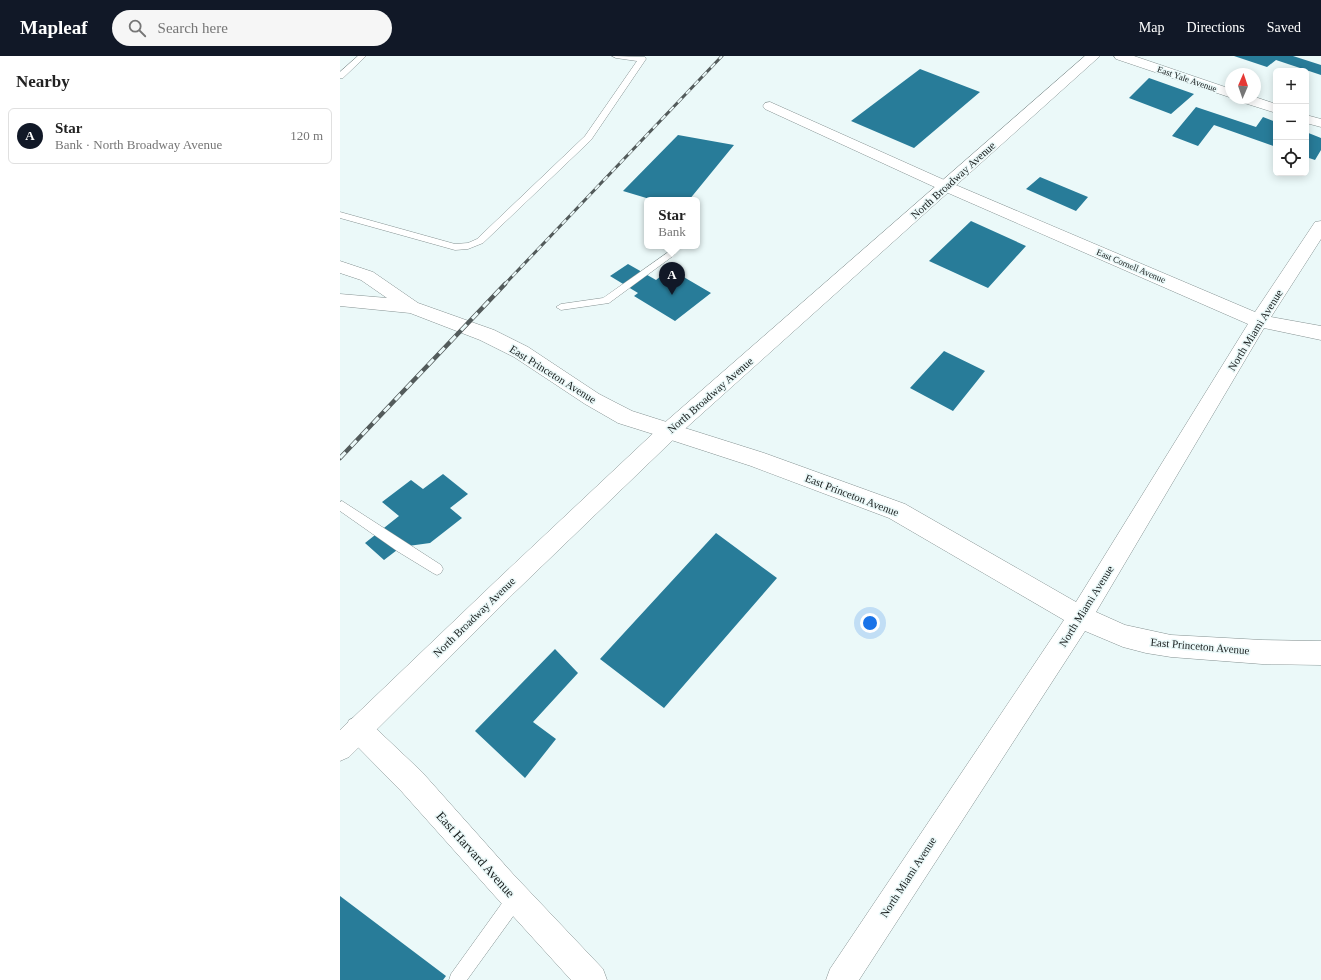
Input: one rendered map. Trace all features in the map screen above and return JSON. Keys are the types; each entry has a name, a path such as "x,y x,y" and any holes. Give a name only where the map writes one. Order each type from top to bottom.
{"street":[{"name":"North Broadway Avenue","path":"349,739 669,431 1093,56"},
{"name":"East Yale Avenue","path":"1121,56 1225,92"},
{"path":"1261,104 1273,108"},
{"name":"East Cornell Avenue","path":"770,106 945,186 1259,321 1321,333"},
{"path":"1309,120 1321,124"},
{"name":"North Miami Avenue","path":"841,980 1080,617 1259,321 1321,226"},
{"name":"East Princeton Avenue","path":"340,268 367,276 412,307 487,335 521,352 592,399 626,417 757,459 897,512 1080,617 1123,636 1171,646 1247,651 1321,653"},
{"name":"East Princeton Avenue","path":"340,300 412,307"},
{"name":"East Harvard Avenue","path":"349,739 412,782 592,980"}],"lane":[{"path":"340,76 362,56"},
{"path":"616,56 645,58"},
{"path":"340,214 455,246 464,247 473,245 480,241 588,138 645,58"},
{"path":"561,307 606,300 670,254"},
{"path":"342,506 401,547 437,569"},
{"path":"457,980 516,898"}],"building":[{"path":"1234,56 1293,56 1321,65 1321,75 1309,71 1309,68 1300,68 1276,60 1267,67"},
{"path":"920,69 980,92 914,148 851,121"},
{"path":"1149,78 1194,94 1171,114 1129,98"},
{"path":"1196,107 1256,127 1263,117 1273,121 1273,146 1214,125 1198,146 1172,136"},
{"path":"1309,133 1321,138 1321,150 1315,160 1309,158"},
{"path":"678,135 734,145 691,197 644,197 623,191"},
{"path":"1040,177 1088,197 1076,211 1026,189"},
{"path":"971,221 1026,246 988,288 929,261"},
{"path":"628,264 656,280 670,269 711,293 675,321 634,296 638,293 610,276"},
{"path":"944,351 985,371 953,411 910,388"},
{"path":"443,474 468,494 450,508 462,518 430,543 401,547 384,560 365,543 399,516 382,502 411,480 423,489"},
{"path":"716,533 777,578 664,708 600,659"},
{"path":"555,649 578,673 533,722 556,739 525,778 475,731"},
{"path":"340,896 446,976 443,980 340,980"}],"railway":[{"path":"504,285 722,56"},
{"path":"340,458 505,284"}],"place":[{"name":"Star","path":"672,295"}]}
